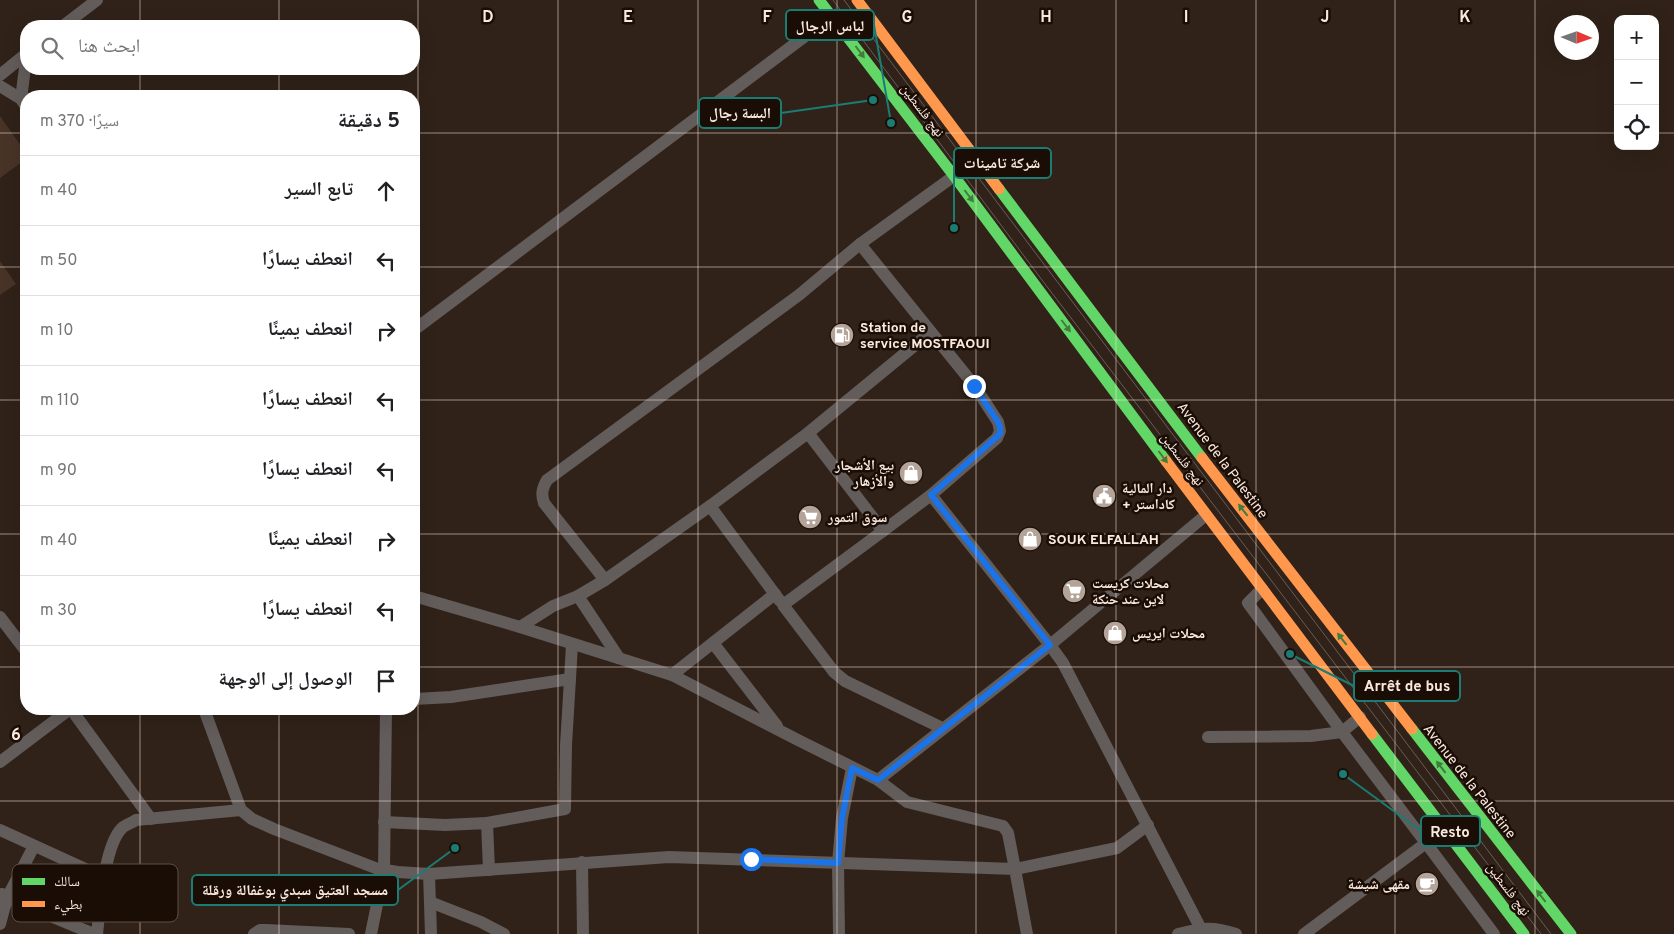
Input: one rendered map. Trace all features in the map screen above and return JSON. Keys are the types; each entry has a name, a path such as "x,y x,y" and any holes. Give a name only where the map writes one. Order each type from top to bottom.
{"main road":[{"name":"نهج فلسطين","path":"820,0 954,176 1206,515 1524,934"},
{"name":"Avenue de la Palestine","path":"857,0 1184,434 1571,934"}],"street":[{"path":"71,20 97,0"},
{"path":"420,325 832,16"},
{"path":"0,75 20,59"},
{"path":"25,75 25,90"},
{"path":"0,86 20,100"},
{"path":"605,580 544,503 541,496 547,480 798,295 860,244 954,176"},
{"path":"672,675 713,642 884,531 931,495 997,438 1000,431 998,422 974,386 860,244"},
{"path":"520,627 554,606 578,596 605,580 710,506 808,433 931,332"},
{"path":"808,433 884,531"},
{"path":"931,495 1050,645 1062,663 1201,928"},
{"path":"710,506 834,672 845,681 942,728"},
{"path":"878,780 1050,645 1206,515"},
{"path":"1262,589 1248,603 1342,732 1494,934"},
{"path":"578,596 619,658"},
{"path":"420,598 672,675 878,780 907,802 1003,826 1008,832 1027,934"},
{"path":"0,617 20,643"},
{"path":"713,642 780,730"},
{"path":"384,822 445,825 487,823 563,810 566,807 566,746 572,644"},
{"path":"420,699 451,697 570,679"},
{"path":"0,762 63,715"},
{"path":"75,715 151,819"},
{"path":"206,715 241,810 252,820 384,870 429,874 669,856 1015,869 1117,848 1148,826"},
{"path":"371,934 384,870 386,715"},
{"path":"1208,737 1311,736 1342,732 1360,717"},
{"path":"839,934 838,863 842,818 852,768"},
{"path":"108,864 113,842 122,827 136,820 241,810"},
{"path":"487,823 489,870"},
{"path":"0,830 74,864"},
{"path":"1304,934 1426,843"},
{"path":"23,864 34,846"},
{"path":"582,862 582,934"},
{"path":"429,874 431,934"},
{"path":"0,924 4,896 12,883"},
{"path":"430,902 481,922 504,934"},
{"path":"1483,919 1502,905"},
{"path":"67,922 96,934"},
{"path":"1178,934 1201,928 1218,928 1236,934"},
{"path":"254,934 260,930 266,930 349,934"}],"shaded area":[{"path":"0,116 20,144 20,163 0,178"},
{"path":"0,261 16,284 0,295"}],"tram line":[{"path":"833,0 1042,280 1541,934"},
{"path":"844,0 1551,934"}],"traffic: fast":[{"path":"819,0 954,176 1166,461"},
{"path":"999,189 1202,458"},
{"path":"1412,729 1571,934"},
{"path":"1372,734 1524,934"}],"traffic: slow":[{"path":"857,0 999,189"},
{"path":"1202,458 1412,729"},
{"path":"1166,461 1372,734"}],"place":[{"name":"البسة رجال","path":"873,100"},
{"name":"لباس الرجال","path":"891,123"},
{"name":"شركة تامينات","path":"954,228"},
{"name":"Station de service MOSTFAOUI","path":"842,335"},
{"name":"بيع الأشجار والأزهار","path":"911,473"},
{"name":"دار المالية + كاداستر","path":"1104,496"},
{"name":"سوق التمور","path":"810,517"},
{"name":"SOUK ELFALLAH","path":"1030,539"},
{"name":"محلات كريست لاين عند حنكة","path":"1074,591"},
{"name":"محلات ايريس","path":"1115,633"},
{"name":"Arrêt de bus","path":"1290,654"},
{"name":"Resto","path":"1343,774"},
{"name":"مسجد العتيق سبدي بوغفالة ورقلة","path":"455,848"},
{"name":"مقهى شيشة","path":"1427,884"}],"route":[{"path":"751,859 838,863 842,818 852,768 878,780 1050,645 931,495 1000,434 998,422 974,386"}]}
